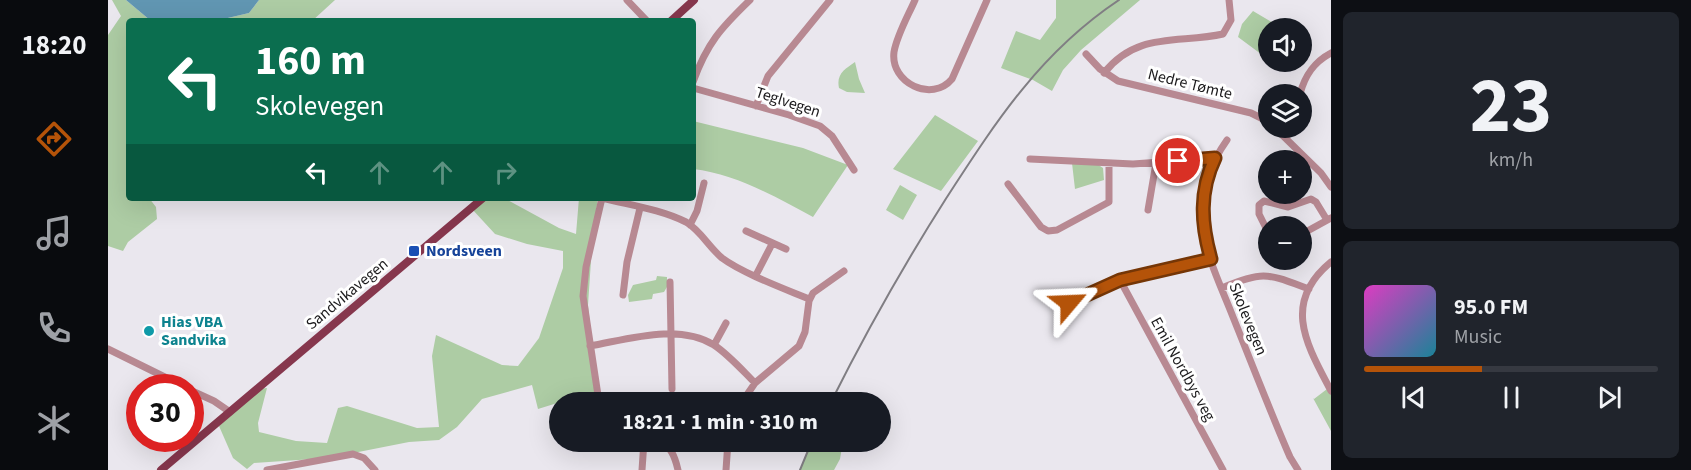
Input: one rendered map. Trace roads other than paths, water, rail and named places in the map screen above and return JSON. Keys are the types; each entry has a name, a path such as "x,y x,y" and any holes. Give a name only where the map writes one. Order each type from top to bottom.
{"main road":[{"path":"674,18 694,0"},
{"name":"Sandvikavegen","path":"160,470 479,201"}],"street":[{"path":"627,0 644,18"},
{"path":"696,74 715,36 750,0"},
{"path":"756,106 768,76 830,0"},
{"path":"915,0 894,51 895,62 900,75 910,85 922,90 931,90 943,87 952,79 987,0"},
{"name":"Nedre Tømte","path":"1104,73 1119,57 1150,43 1223,34 1231,20 1229,0"},
{"path":"1304,84 1318,60 1331,53"},
{"name":"Nedre Tømte","path":"1086,54 1104,73 1122,82 1258,116"},
{"name":"Teglvegen","path":"696,89 799,118 827,131 855,170"},
{"path":"1288,138 1331,187"},
{"name":"Skolevegen","path":"1227,140 1215,158 1206,182 1202,208 1204,234 1222,288 1283,440 1298,470"},
{"path":"1029,159 1156,163 1215,158"},
{"path":"1008,184 1041,227 1048,231 1056,230 1109,202 1109,163"},
{"path":"1149,210 1156,163"},
{"path":"690,225 697,211 704,183"},
{"path":"1260,216 1257,211 1259,205 1264,201 1288,207 1311,199 1329,219 1312,228"},
{"path":"597,392 584,307 584,285 601,201"},
{"path":"613,201 672,216 690,225 723,258 809,298"},
{"path":"623,295 640,208"},
{"path":"746,231 786,249"},
{"path":"756,275 772,244"},
{"path":"1069,303 1120,280 1211,259"},
{"path":"1331,262 1318,274 1309,289 1303,307 1303,328 1308,348 1331,391"},
{"path":"749,392 755,383 792,353 801,341 805,333 809,298 815,291 844,271"},
{"path":"1222,288 1252,277 1266,275 1282,278 1309,289"},
{"name":"Emil Nordbys veg","path":"1120,280 1223,470"},
{"path":"670,282 670,334 676,378 672,389"},
{"path":"714,345 726,323"},
{"path":"590,346 670,334 692,336 714,345 755,383"},
{"path":"108,349 159,374"},
{"path":"204,396 230,412"},
{"path":"642,470 643,452"},
{"path":"672,452 678,470"},
{"path":"726,470 727,452"},
{"path":"267,470 353,454 364,458 375,470"}],"water":[{"path":"126,0 259,0 249,13 228,18 147,18"}],"railway":[{"path":"836,392 916,247 1003,115 1043,65 1066,42 1119,0"},
{"path":"800,470 807,452"}],"place":[{"name":"Nordsveen","path":"414,251"},
{"name":"Hias VBA Sandvika","path":"149,331"}]}
